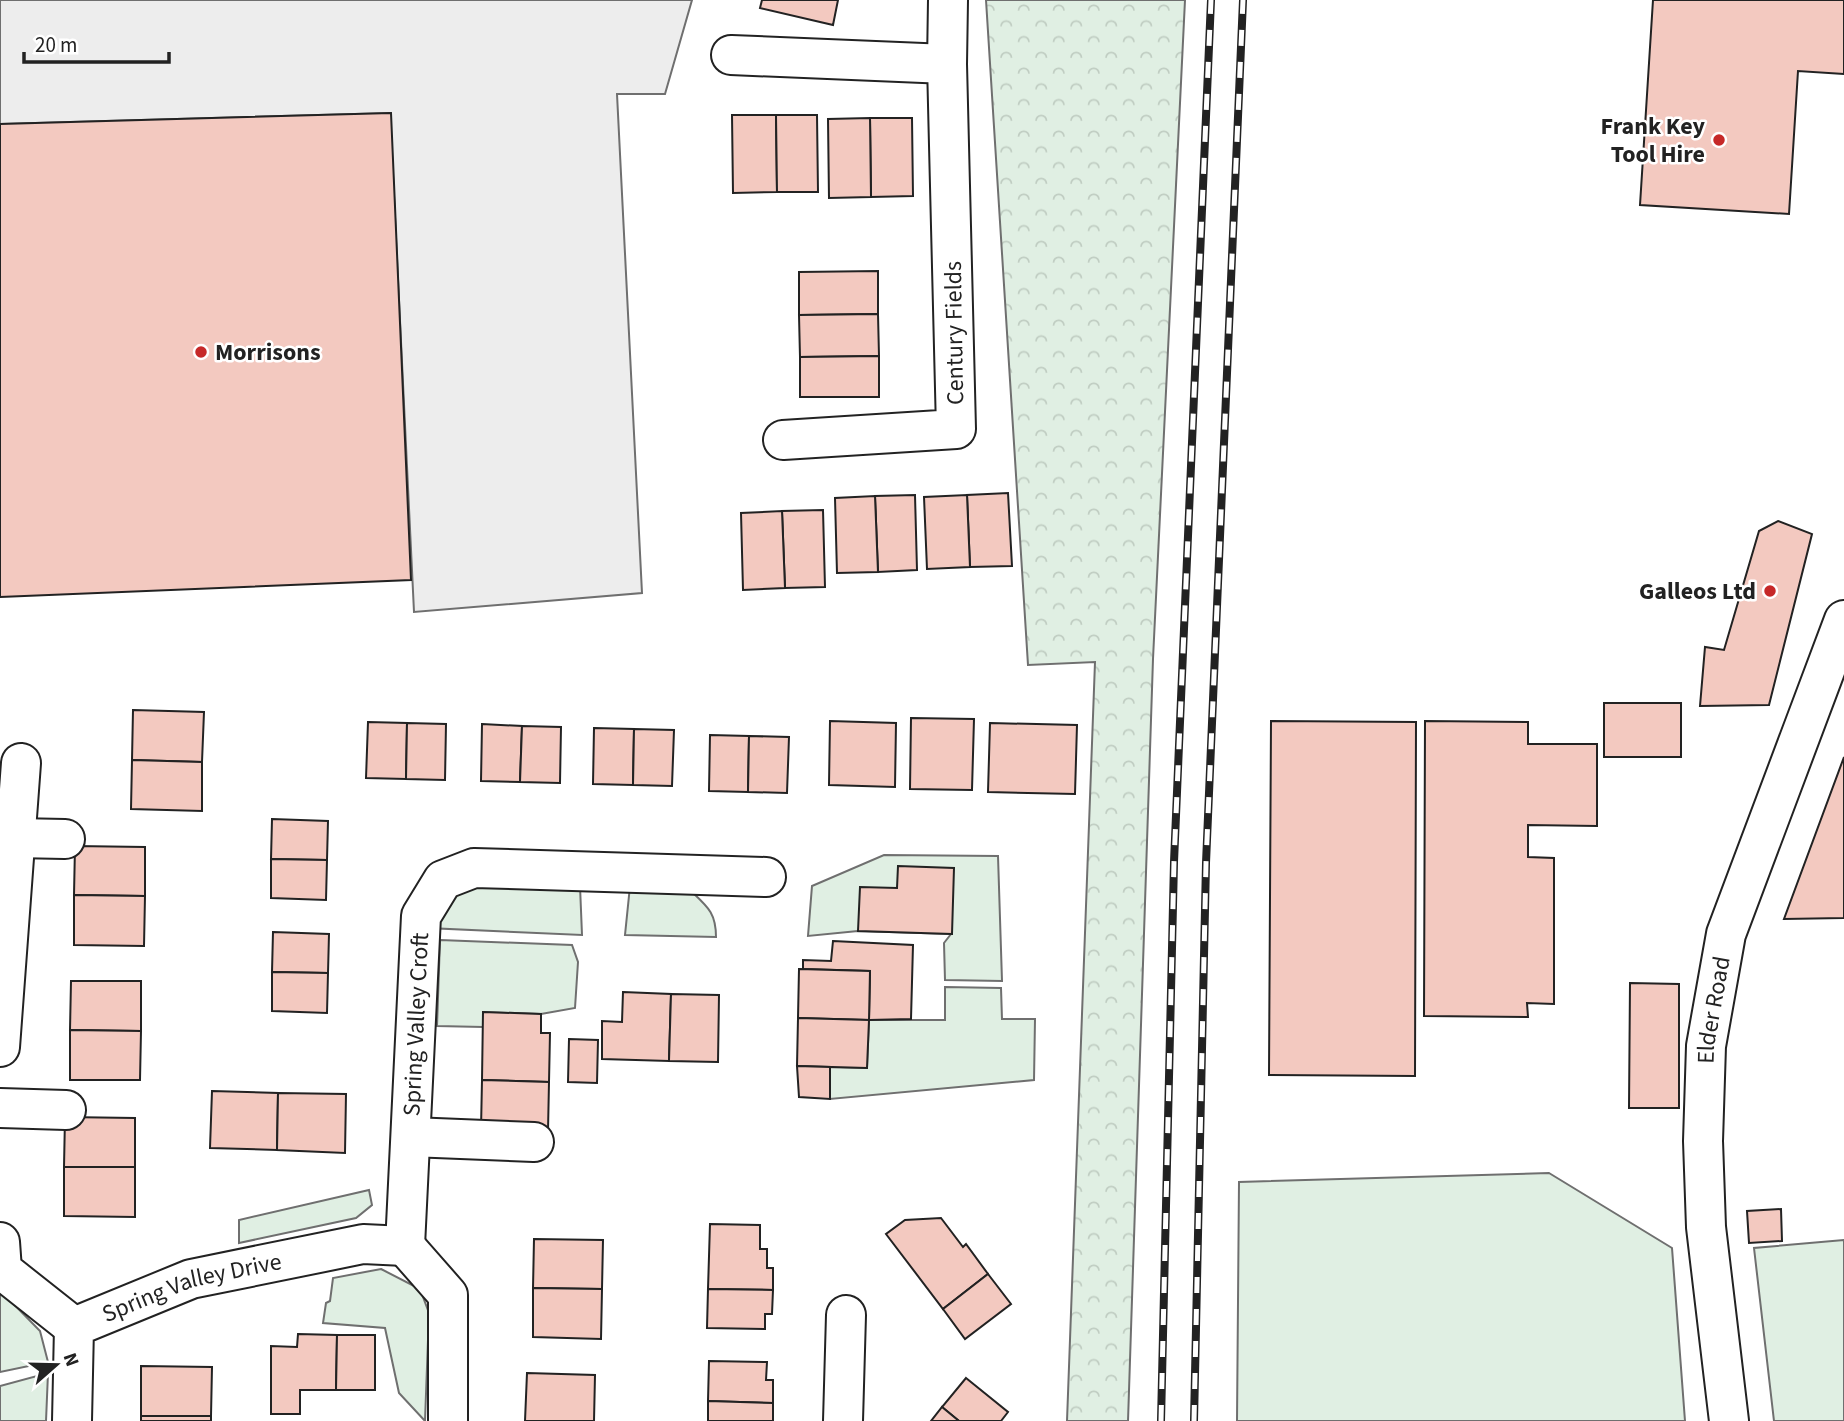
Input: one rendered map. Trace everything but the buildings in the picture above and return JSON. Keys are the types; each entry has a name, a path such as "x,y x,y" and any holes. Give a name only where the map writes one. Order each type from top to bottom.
{"street":[{"name":"Century Fields","path":"783,440 956,429 947,64 948,0"},
{"path":"731,55 947,64"},
{"name":"Elder Road","path":"1729,1421 1706,1227 1703,1140 1706,1046 1726,933 1844,620"},
{"path":"0,1047 10,850 21,763"},
{"path":"10,850 65,839"},
{"name":"Spring Valley Croft","path":"405,1245 421,916 443,880 474,868 765,877"},
{"path":"0,1108 65,1110"},
{"path":"411,1137 534,1142"},
{"path":"0,1242 2,1270 74,1327"},
{"name":"Spring Valley Drive","path":"72,1421 74,1327 191,1279 363,1244 405,1245"},
{"path":"405,1245 448,1295 448,1421"},
{"path":"843,1421 845,1315"}],"green space":[{"path":"986,0 1185,0 1153,659 1128,1421 1067,1421 1095,662 1028,665"},
{"path":"884,855 998,856 1002,981 945,980 944,943 951,934 858,931 808,936 812,886"},
{"path":"479,883 580,886 582,935 428,928 453,894"},
{"path":"630,886 691,891 710,911 716,937 625,935"},
{"path":"440,940 572,945 578,962 575,1008 541,1014 484,1012 483,1027 437,1026"},
{"path":"945,987 1001,988 1002,1019 1035,1019 1034,1080 830,1099 830,1067 867,1068 869,1020 945,1020"},
{"path":"1549,1173 1672,1248 1685,1421 1237,1421 1239,1182"},
{"path":"369,1190 372,1205 356,1218 239,1243 239,1220"},
{"path":"1844,1240 1844,1421 1774,1421 1754,1248"},
{"path":"381,1269 420,1289 429,1313 425,1421 399,1393 385,1328 323,1323 333,1278"},
{"path":"0,1290 40,1331 48,1362 0,1372"},
{"path":"48,1373 46,1421 0,1421 0,1386"}],"shaded area":[{"path":"0,0 692,0 665,94 617,94 642,593 414,612 390,113 0,124"}],"railway":[{"path":"1161,1421 1174,862 1211,0"},
{"path":"1194,1421 1206,863 1243,0"}],"place":[{"name":"Frank Key Tool Hire","path":"1719,140"},
{"name":"Morrisons","path":"201,352"},
{"name":"Galleos Ltd","path":"1770,591"}]}
